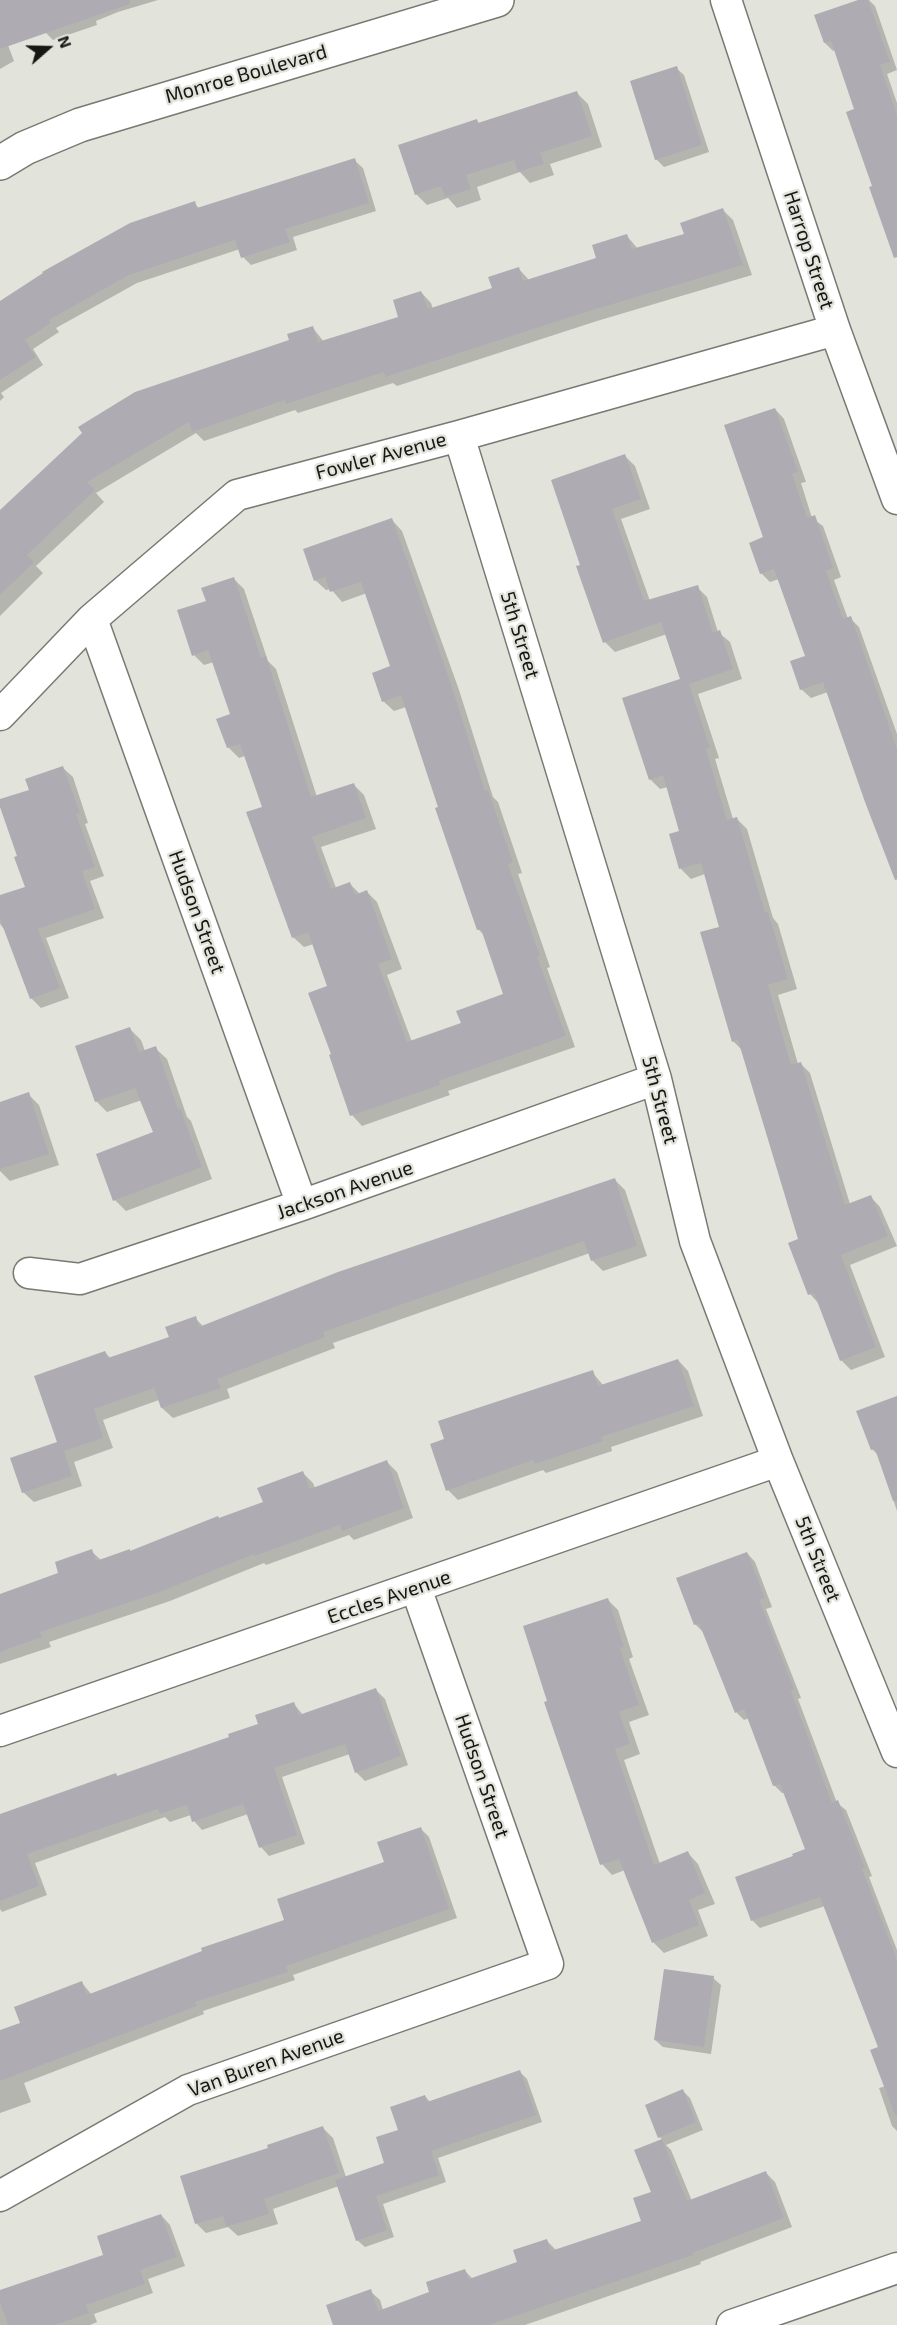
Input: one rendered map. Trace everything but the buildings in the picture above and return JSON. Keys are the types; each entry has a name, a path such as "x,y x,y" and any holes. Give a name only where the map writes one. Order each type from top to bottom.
{"main road":[{"name":"Monroe Boulevard","path":"0,163 25,148 80,124 497,0"}],"street":[{"name":"Harrop Street","path":"726,0 836,330 897,499"},
{"name":"Fowler Avenue","path":"0,714 92,620 237,495 459,436 836,330"},
{"name":"5th Street","path":"459,436 656,1079 696,1241 778,1461 897,1752"},
{"name":"Hudson Street","path":"92,620 302,1205"},
{"name":"Jackson Avenue","path":"29,1273 80,1279 302,1205 656,1079"},
{"name":"Eccles Avenue","path":"0,1731 778,1461"},
{"name":"Hudson Street","path":"416,1588 548,1964"},
{"name":"Van Buren Avenue","path":"0,2196 188,2090 548,1964"},
{"path":"732,2325 897,2268"}]}
